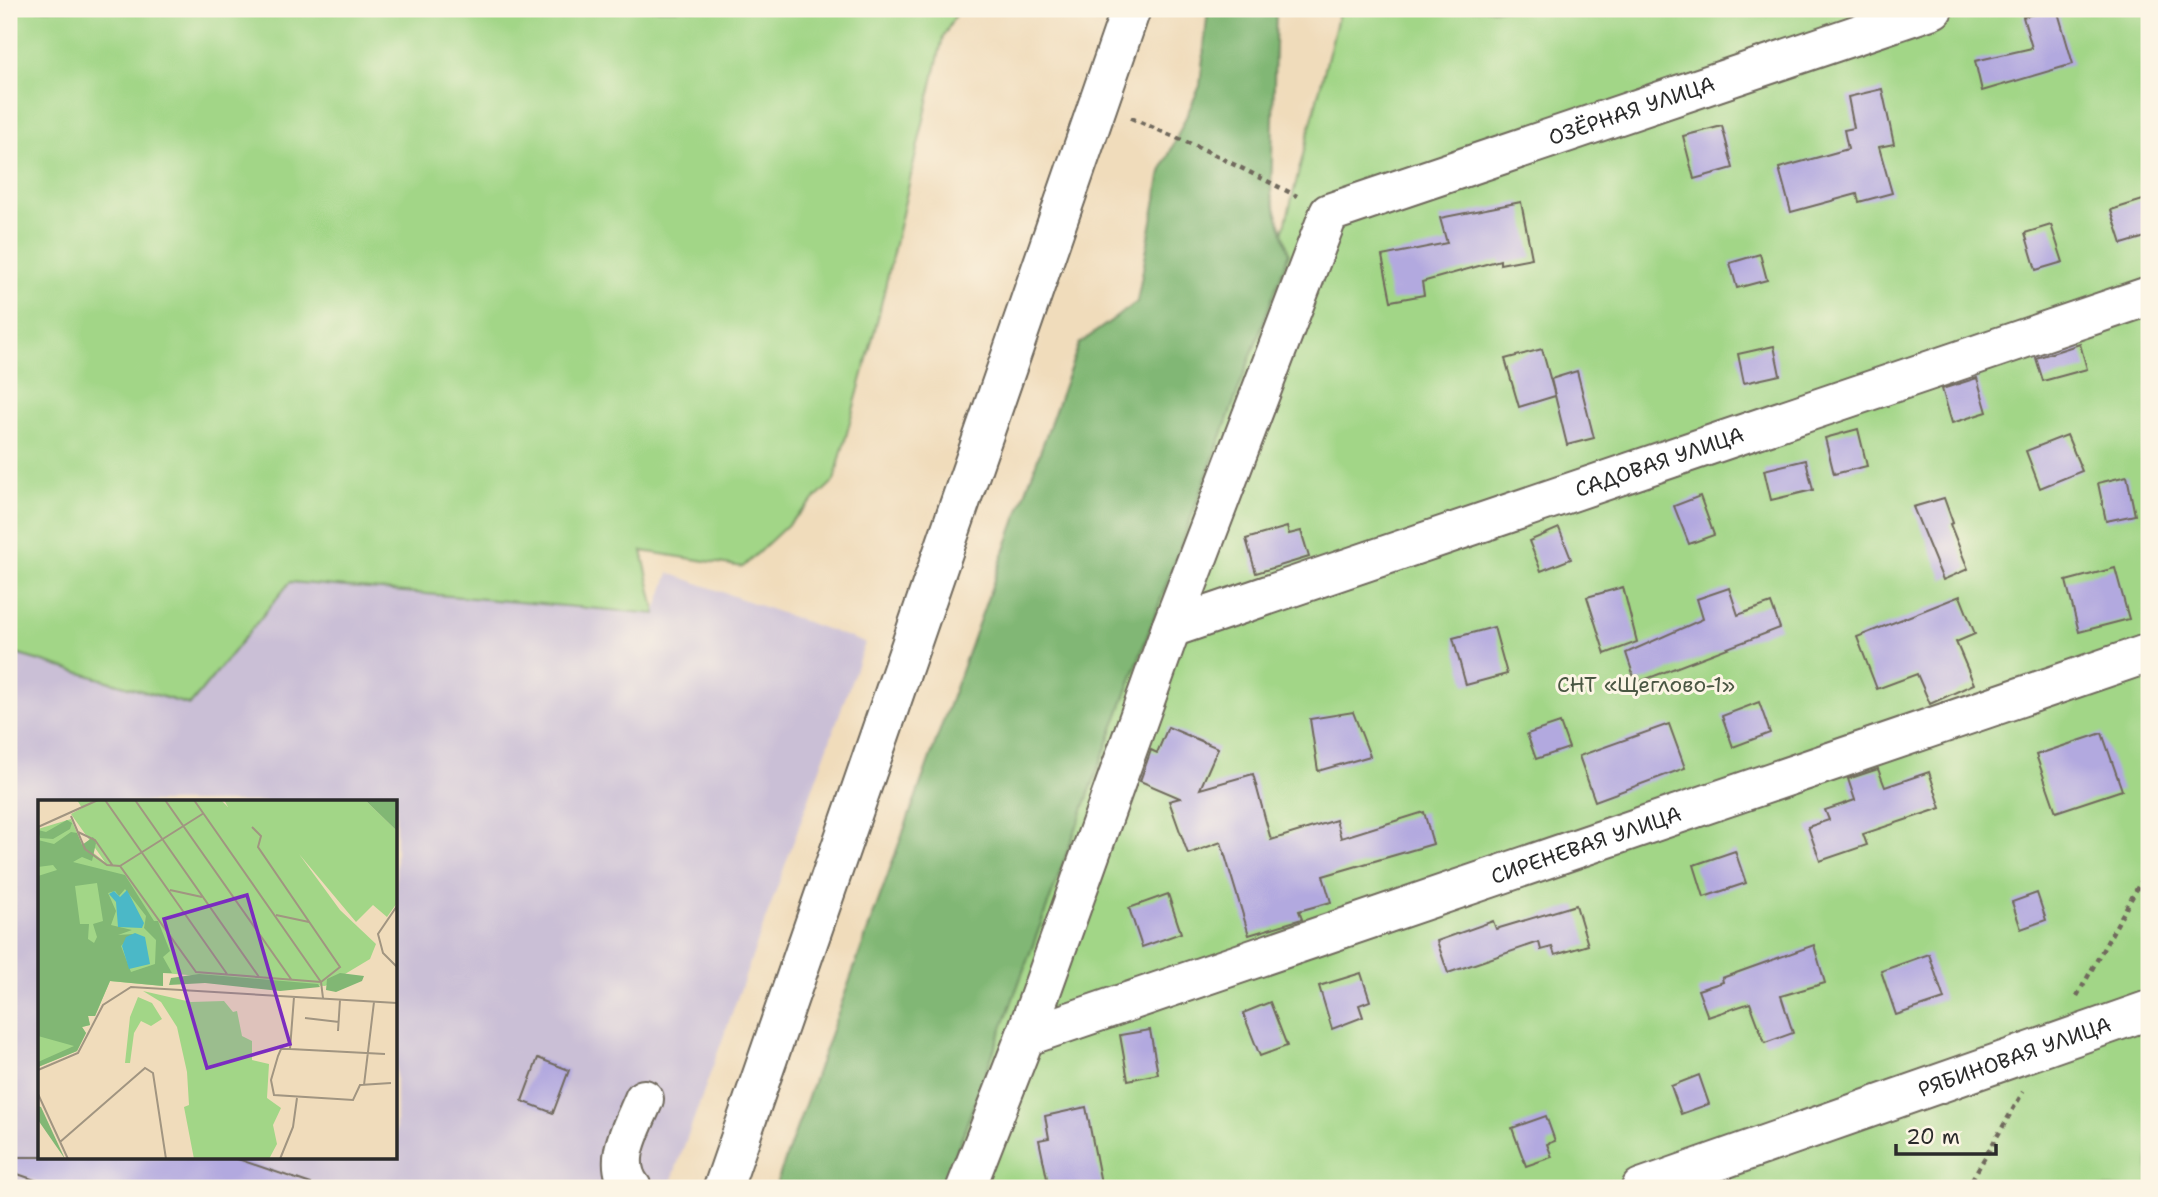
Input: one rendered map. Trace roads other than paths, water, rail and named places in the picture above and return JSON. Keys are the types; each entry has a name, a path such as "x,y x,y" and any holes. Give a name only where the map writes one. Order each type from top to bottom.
{"street":[{"path":"723,1188 1131,9"},
{"name":"ОЗЁРНАЯ УЛИЦА","path":"1171,628 1329,213 1933,9"},
{"name":"САДОВАЯ УЛИЦА","path":"1171,628 2149,296"},
{"path":"966,1188 1025,1037 1171,628"},
{"name":"СИРЕНЕВАЯ УЛИЦА","path":"1025,1037 2149,653"},
{"name":"РЯБИНОВАЯ УЛИЦА","path":"1641,1188 2149,1010"},
{"path":"632,1188 624,1179 621,1158 644,1099"}],"park label":[{"name":"СНТ «Щеглово-1»","path":"1646,685"}]}
